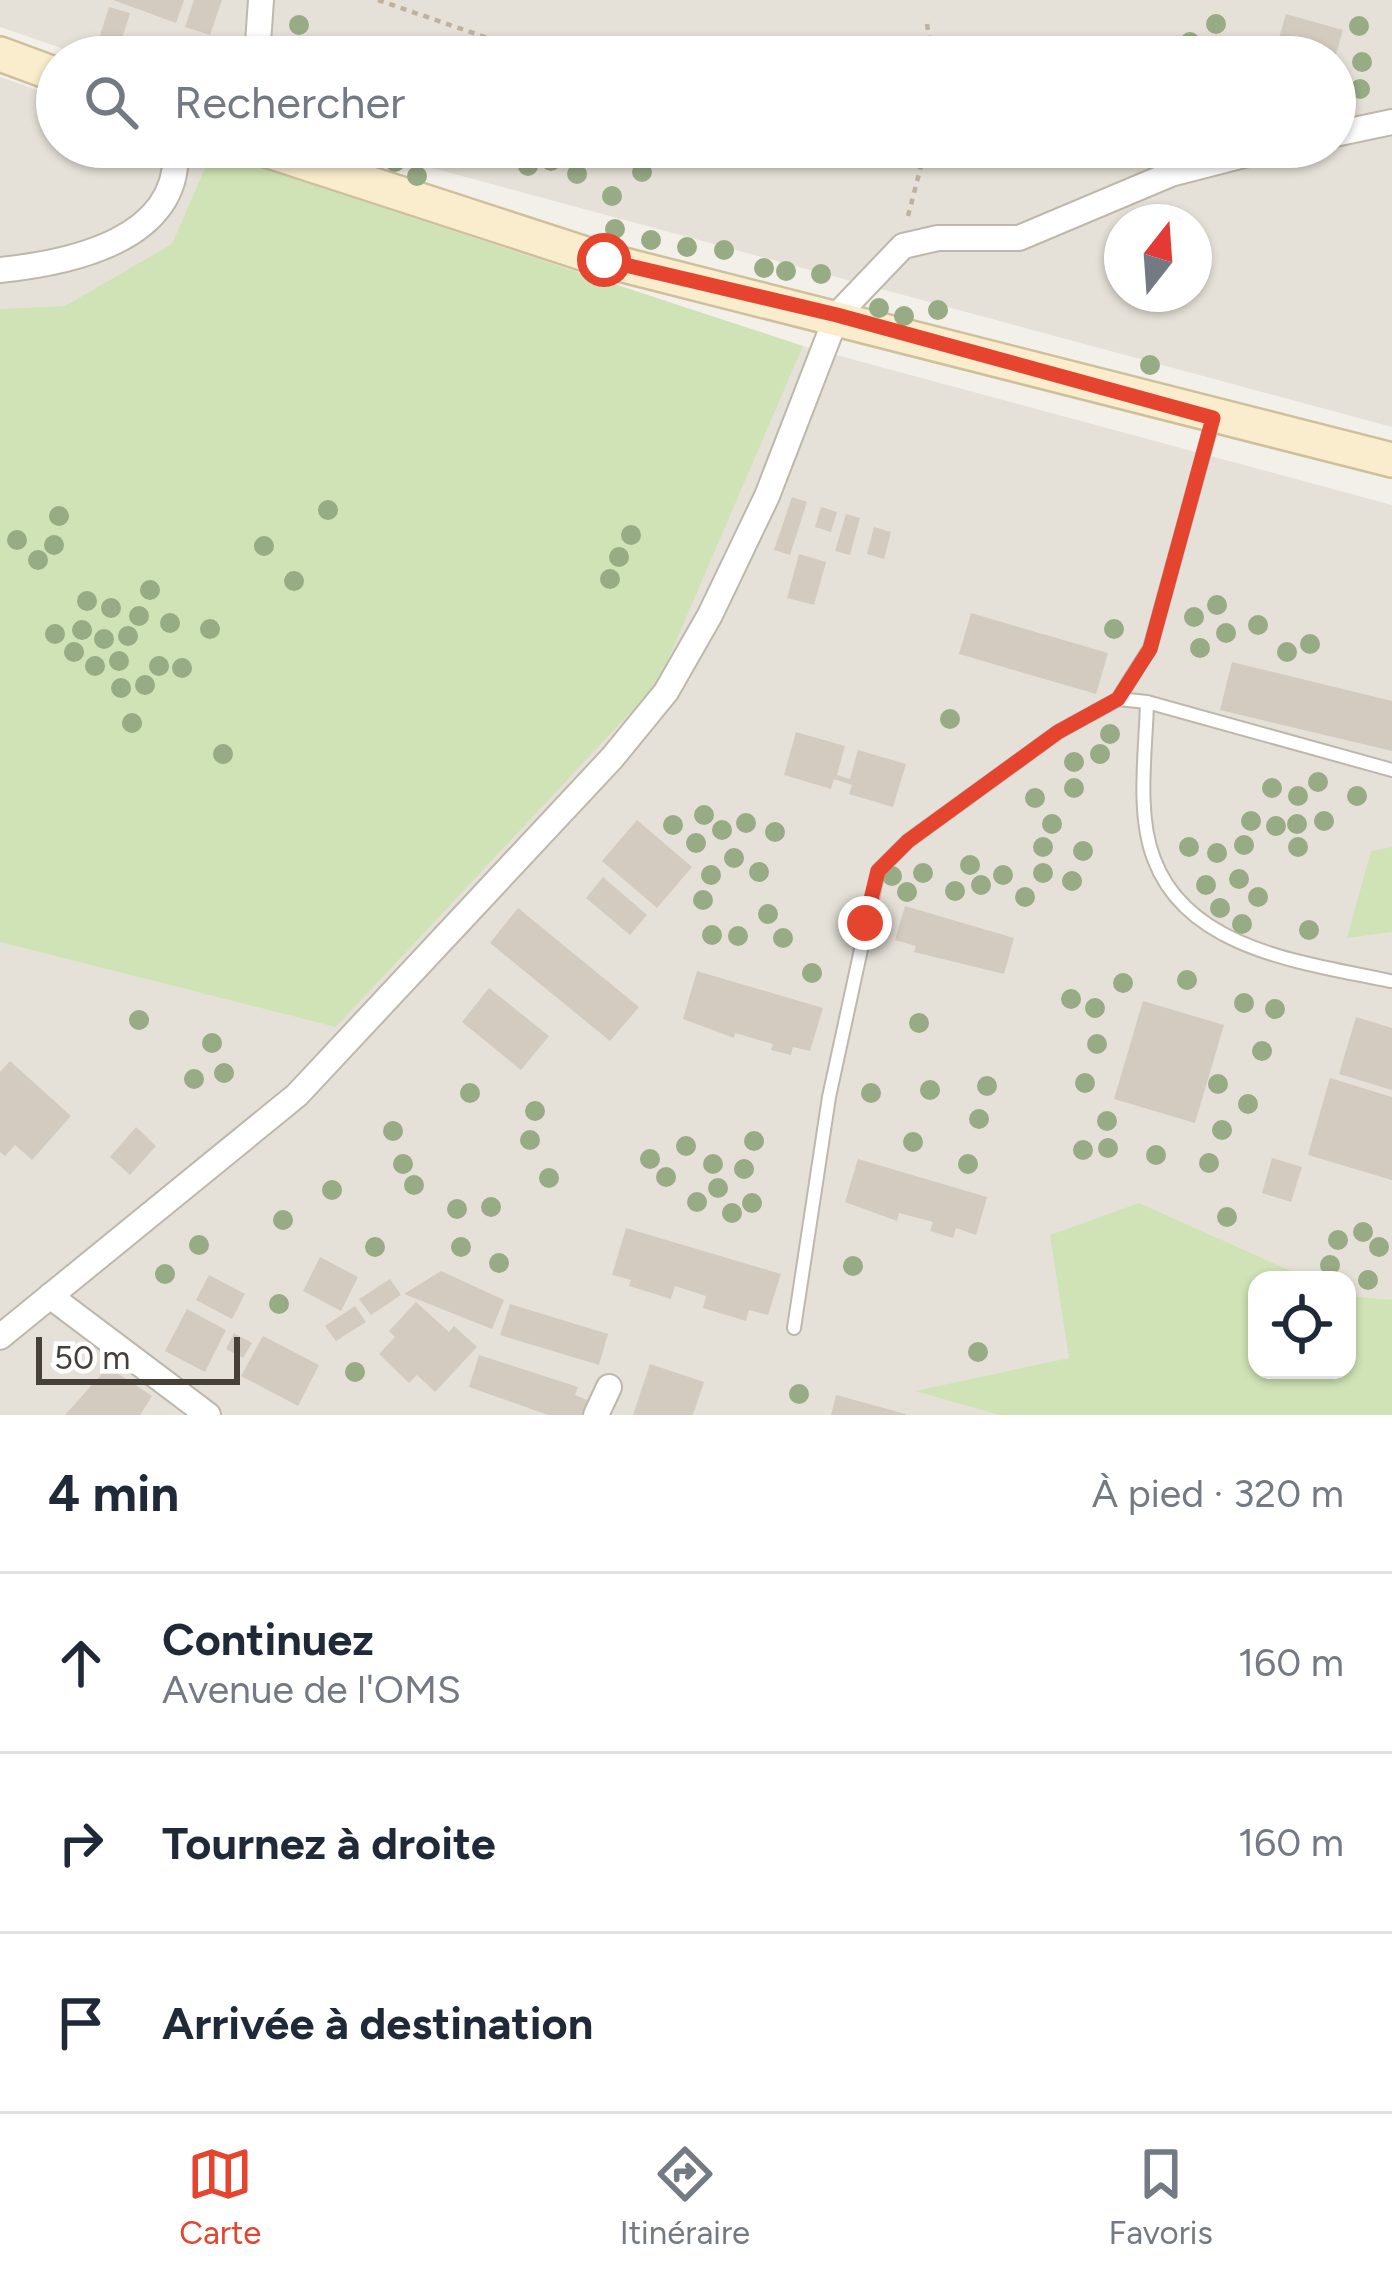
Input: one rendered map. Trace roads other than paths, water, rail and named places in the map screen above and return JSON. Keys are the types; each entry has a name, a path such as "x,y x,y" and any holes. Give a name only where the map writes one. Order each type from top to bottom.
{"street":[{"path":"259,36 263,1"},
{"path":"0,54 36,67"},
{"path":"1356,130 1392,122"},
{"path":"0,270 74,261 142,225 168,192 172,168"},
{"path":"321,168 604,260 837,315 1213,418 1392,460"},
{"path":"0,1337 297,1096 612,758 666,692 710,615 767,496 837,315 903,246 938,238 1019,238 1194,168"},
{"path":"50,1296 208,1415"},
{"path":"596,1415 609,1387"}],"lane":[{"path":"794,1328 830,1097 878,871 908,841 1058,732 1118,699 1150,649 1213,418"},
{"path":"1118,699 1147,702 1392,770"},
{"path":"1147,702 1148,834 1154,858 1194,915 1268,954 1391,983 1392,964"}]}
